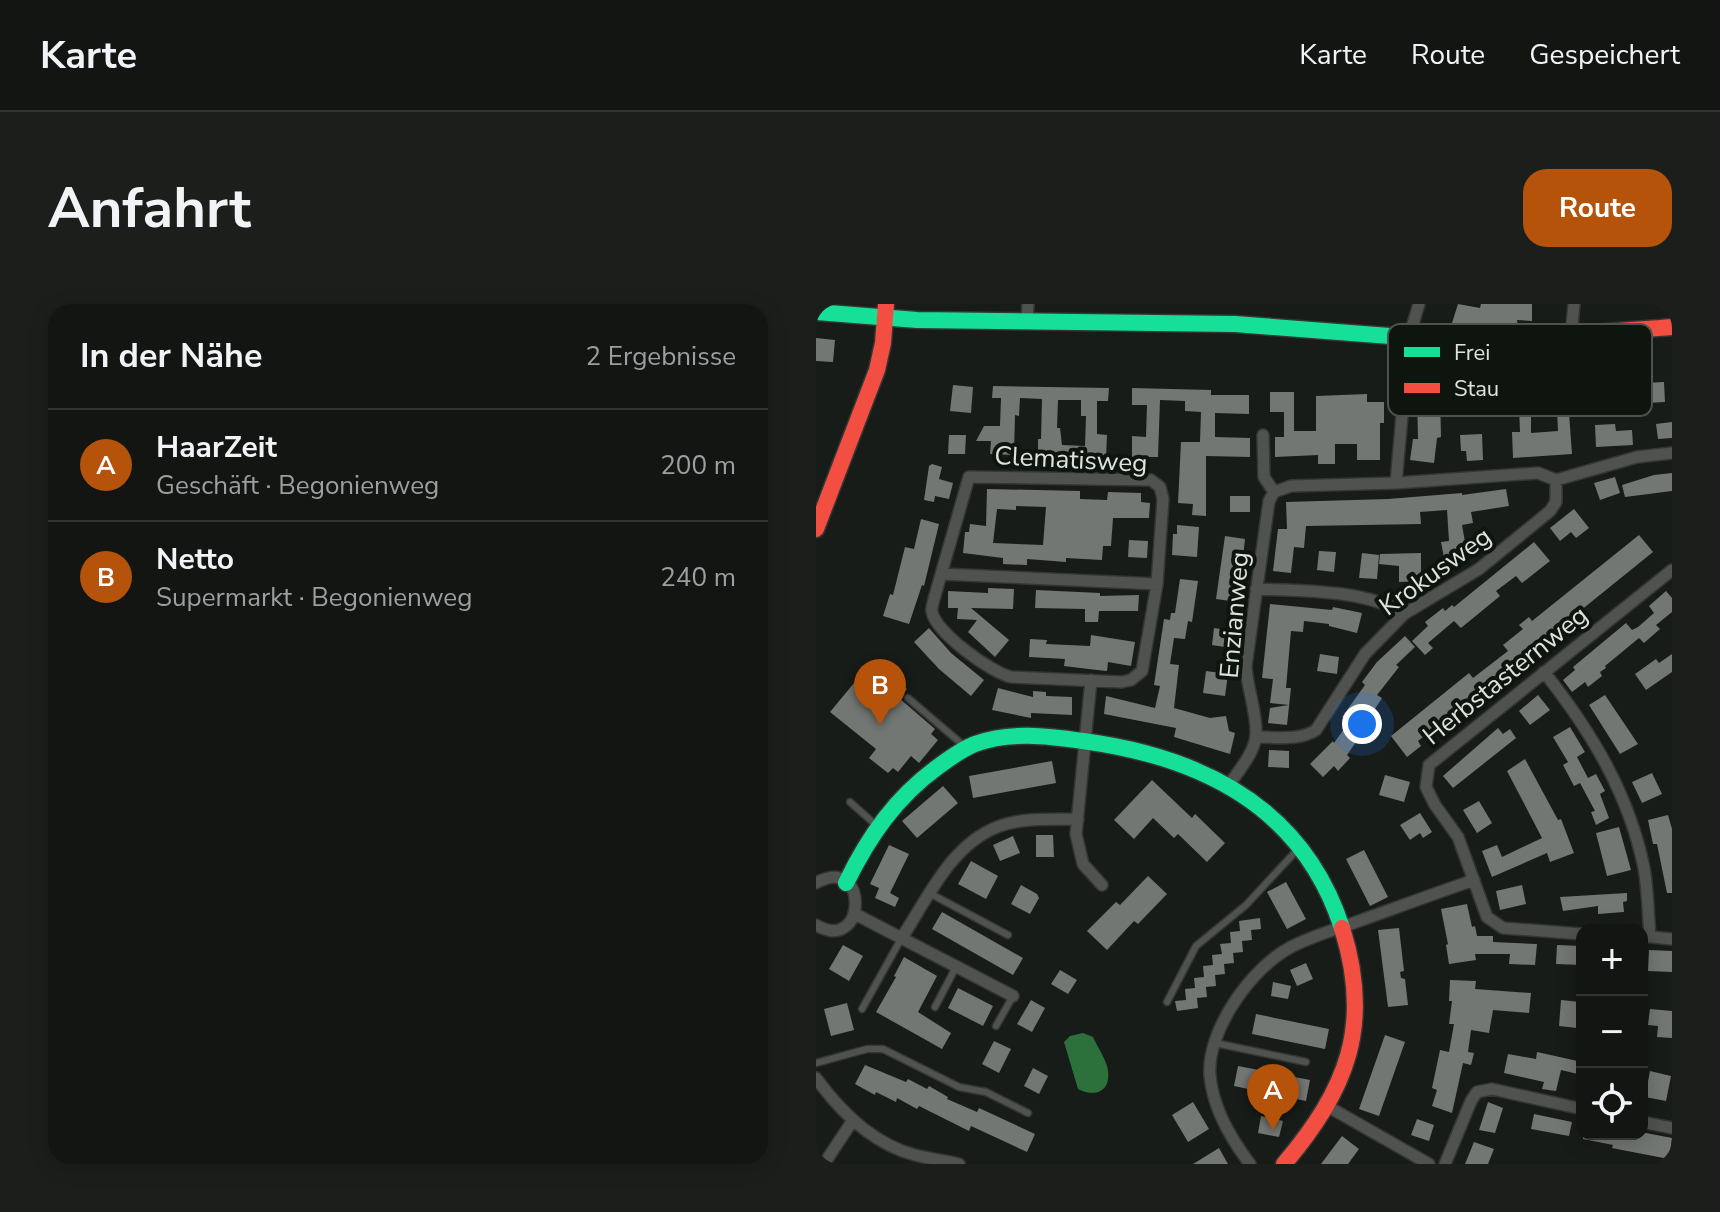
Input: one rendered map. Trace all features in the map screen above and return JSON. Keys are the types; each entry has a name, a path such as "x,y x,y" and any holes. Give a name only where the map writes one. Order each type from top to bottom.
{"street":[{"path":"1413,324 1419,304"},
{"path":"1572,324 1574,304"},
{"path":"816,312 886,311 917,320 1028,312 1388,335"},
{"path":"816,529 877,370 886,311"},
{"path":"1652,329 1672,327"},
{"path":"1396,483 1402,416"},
{"name":"Enzianweg","path":"1256,737 1246,666 1269,501 1274,492 1264,477 1263,435"},
{"path":"1274,492 1291,486 1396,483 1538,473 1556,480 1637,457 1672,453"},
{"name":"Clematisweg","path":"969,477 1151,480 1163,493 1157,584 1142,671 1131,680 1011,677 998,674 937,622 932,613 969,477"},
{"name":"Krokusweg","path":"1256,737 1295,737 1316,730 1365,654 1404,614 1479,569 1537,522 1556,502 1556,480"},
{"name":"Herbstasternweg","path":"1576,934 1503,928 1487,917 1458,837 1426,787 1429,765 1672,570"},
{"path":"941,574 1157,584"},
{"path":"1256,589 1334,594 1393,606 1404,614"},
{"path":"1544,672 1581,718 1624,800 1644,869 1646,924"},
{"path":"1091,680 1076,834 1080,856 1102,885"},
{"path":"1229,785 1247,759 1256,737"},
{"path":"846,883 876,825 911,787 966,748 998,738 1085,741 1121,746 1191,767 1229,785 1278,824 1300,847 1344,926 1349,942 1355,986 1353,1032 1343,1075 1327,1106 1284,1164"},
{"path":"901,939 945,870 964,848 999,826 1026,821 1078,819"},
{"path":"816,883 830,878 846,883 856,896 855,914 843,928 834,930 816,925"},
{"path":"1250,1164 1228,1132 1209,1074 1215,1043 1228,1010 1257,971 1289,948 1474,880"},
{"path":"855,914 1013,996"},
{"path":"1648,936 1672,939"},
{"path":"816,1078 834,1103 889,1144 913,1155 959,1164"},
{"path":"1445,1164 1477,1092 1492,1089 1576,1108"},
{"path":"1327,1106 1429,1164"},
{"path":"824,1164 853,1120"},
{"path":"1648,1123 1672,1128"}],"lane":[{"path":"908,698 966,748"},
{"path":"850,802 876,825"},
{"path":"1167,1002 1196,946 1246,905 1300,847"},
{"path":"931,894 1008,935"},
{"path":"862,1009 901,939"},
{"path":"935,1007 956,967"},
{"path":"996,1026 1013,996"},
{"path":"1215,1043 1306,1062"},
{"path":"816,1063 867,1049 883,1049 959,1087 986,1092 1028,1113"}],"shaded area":[{"path":"1083,1033 1093,1037 1107,1066 1108,1081 1098,1092 1078,1089 1064,1042 1070,1036"}],"building":[{"path":"1458,304 1480,308 1481,304 1532,304 1532,321 1517,320 1518,324 1452,323"},
{"path":"816,338 835,340 833,362 816,361"},
{"path":"1664,382 1665,402 1652,403 1652,383"},
{"path":"953,385 973,387 971,413 950,411"},
{"path":"993,386 1109,388 1108,401 1097,401 1097,434 1107,435 1106,458 1061,457 1061,461 1038,461 1042,399 1020,398 1019,416 1015,415 1014,455 990,454 991,441 976,441 984,426 1000,426 1001,398 992,398","holes":["1058,400 1081,400 1081,416 1086,416 1085,446 1062,445 1060,428 1057,428"]},
{"path":"1132,388 1211,390 1211,395 1249,395 1249,414 1215,413 1215,437 1250,438 1250,457 1206,456 1206,516 1192,515 1193,504 1178,503 1181,442 1200,442 1201,412 1185,411 1185,401 1160,400 1158,457 1132,457 1132,436 1146,437 1147,405 1132,405"},
{"path":"1270,392 1294,392 1294,431 1316,431 1316,396 1367,394 1367,402 1384,402 1384,423 1380,423 1380,460 1357,460 1357,444 1335,444 1335,464 1318,464 1318,455 1275,457 1275,437 1284,437 1284,412 1270,412"},
{"path":"1417,416 1441,416 1441,437 1437,438 1434,463 1410,460 1413,439 1418,439"},
{"path":"1519,416 1531,416 1531,433 1558,431 1557,416 1569,416 1572,454 1513,458 1512,432 1520,432"},
{"path":"1672,422 1672,438 1658,439 1656,424"},
{"path":"1615,424 1616,431 1632,430 1633,445 1596,447 1595,425"},
{"path":"1482,434 1483,460 1467,461 1466,451 1461,451 1460,435"},
{"path":"949,435 966,435 965,454 948,454"},
{"path":"929,466 942,467 939,479 953,483 949,499 935,496 934,502 924,500"},
{"path":"1672,473 1672,491 1625,497 1622,485"},
{"path":"1615,477 1620,493 1600,500 1594,483"},
{"path":"987,489 1080,491 1080,499 1107,500 1108,492 1141,493 1141,502 1150,503 1149,518 1113,518 1111,546 1103,546 1102,560 1066,558 1066,562 1027,559 1027,565 1003,564 1003,558 963,553 965,532 969,532 970,524 986,526","holes":["1046,507 1043,545 993,543 997,509"]},
{"path":"1506,489 1509,506 1471,512 1473,523 1462,525 1468,559 1445,563 1441,542 1449,541 1447,510 1420,512 1421,524 1306,526 1304,548 1294,547 1291,573 1273,571 1278,529 1287,529 1286,502 1462,495"},
{"path":"1230,496 1250,496 1250,512 1230,512"},
{"path":"1574,509 1589,528 1576,538 1571,532 1560,541 1550,528"},
{"path":"921,519 939,524 924,586 909,624 883,616 890,594 893,595 905,547 914,549"},
{"path":"1177,525 1199,527 1197,557 1172,555 1173,534 1177,534"},
{"path":"1639,535 1653,552 1507,670 1511,675 1487,694 1483,689 1418,741 1421,746 1407,757 1391,736 1469,673 1473,678 1508,651 1503,645 1523,629 1519,625 1529,617 1532,621"},
{"path":"1225,536 1245,539 1238,602 1216,599"},
{"path":"1129,540 1148,541 1147,558 1128,557"},
{"path":"1534,542 1550,561 1522,583 1516,576 1496,591 1500,596 1461,628 1454,621 1428,643 1433,648 1425,655 1412,641 1428,626 1425,622 1443,608 1445,611 1452,605 1454,607"},
{"path":"1319,551 1336,552 1334,572 1317,570"},
{"path":"1362,553 1379,555 1377,579 1359,578"},
{"path":"1421,553 1421,581 1399,582 1399,566 1379,564 1380,554"},
{"path":"1180,579 1198,581 1192,622 1188,621 1185,639 1174,638 1170,664 1179,665 1174,708 1210,718 1226,716 1229,731 1235,733 1230,754 1174,737 1176,728 1104,714 1106,696 1155,708 1160,686 1154,685 1164,619 1170,620 1171,613 1175,613"},
{"path":"988,588 1014,589 1013,609 971,608 1009,640 995,657 968,632 977,620 957,619 958,608 948,608 948,591 988,593"},
{"path":"1036,590 1100,593 1100,596 1139,595 1138,611 1099,611 1098,622 1085,622 1085,609 1035,608"},
{"path":"1666,591 1672,598 1672,612 1656,625 1660,629 1644,643 1639,638 1605,666 1600,672 1602,676 1588,687 1585,682 1572,692 1563,680 1575,670 1573,667 1626,623 1632,630 1638,627 1654,613 1649,606"},
{"path":"1270,604 1332,610 1333,607 1362,613 1357,633 1329,624 1304,621 1303,632 1291,631 1286,688 1291,688 1287,725 1268,723 1270,708 1289,705 1270,703 1273,679 1262,678"},
{"path":"929,628 951,653 984,680 971,696 939,669 914,642"},
{"path":"1214,628 1233,631 1231,648 1212,645"},
{"path":"1091,635 1135,642 1131,666 1108,662 1107,671 1064,666 1065,659 1029,657 1030,639 1047,640 1046,644 1090,646"},
{"path":"1405,636 1415,647 1396,665 1399,667 1377,695 1382,698 1350,738 1356,742 1347,755 1350,758 1338,771 1334,766 1323,777 1310,764 1334,743 1349,722 1342,717 1365,685 1362,682 1377,662"},
{"path":"1320,654 1339,657 1337,674 1317,671"},
{"path":"1672,654 1672,672 1646,690 1635,674 1656,659 1659,663"},
{"path":"883,669 907,689 899,698 935,729 931,734 938,740 919,763 911,756 898,772 893,768 888,773 869,758 876,749 830,712 864,671 874,679"},
{"path":"1206,671 1228,674 1225,696 1203,693"},
{"path":"998,688 1033,697 1033,691 1046,692 1046,696 1072,697 1072,715 1031,713 1031,718 992,710"},
{"path":"1538,695 1550,710 1530,725 1519,711"},
{"path":"1605,695 1638,744 1620,754 1589,705"},
{"path":"1570,727 1585,752 1577,757 1588,778 1596,774 1605,791 1600,794 1609,818 1596,825 1591,812 1595,811 1580,783 1574,786 1563,765 1568,762 1553,737"},
{"path":"1498,728 1503,734 1510,729 1516,738 1453,788 1443,776"},
{"path":"1269,750 1289,751 1289,768 1268,767"},
{"path":"1525,759 1558,820 1561,819 1574,853 1550,862 1547,853 1492,877 1482,851 1497,845 1502,857 1542,838 1507,771"},
{"path":"1052,761 1056,783 973,798 969,776"},
{"path":"1652,773 1662,794 1642,803 1632,782"},
{"path":"1385,775 1410,782 1404,802 1379,795"},
{"path":"1152,780 1192,818 1195,814 1225,843 1207,862 1178,834 1174,838 1153,818 1134,839 1114,820"},
{"path":"943,786 958,803 917,838 902,821"},
{"path":"1479,801 1492,823 1477,833 1463,810"},
{"path":"1420,813 1432,832 1423,838 1420,833 1410,840 1400,825"},
{"path":"1668,815 1672,829 1672,893 1667,893 1657,844 1653,844 1648,820"},
{"path":"1619,827 1631,870 1607,876 1596,833"},
{"path":"1036,835 1053,835 1054,857 1036,857"},
{"path":"1013,836 1020,853 1000,861 993,845"},
{"path":"889,845 909,854 890,893 899,898 895,907 875,898 879,888 870,884"},
{"path":"1364,850 1388,897 1370,906 1346,859"},
{"path":"971,861 998,876 986,899 958,884"},
{"path":"1148,876 1167,894 1138,924 1134,921 1107,950 1087,931 1116,902 1120,905"},
{"path":"1286,882 1306,919 1287,929 1267,892"},
{"path":"1021,885 1039,898 1030,914 1011,904"},
{"path":"1522,885 1526,904 1500,910 1496,891"},
{"path":"1627,893 1627,901 1623,902 1624,912 1598,914 1598,906 1563,911 1560,897"},
{"path":"1467,904 1477,936 1493,936 1493,942 1537,944 1535,965 1509,964 1510,954 1475,954 1476,960 1449,964 1441,909"},
{"path":"942,912 1023,958 1013,975 932,929"},
{"path":"1260,918 1261,929 1251,930 1252,940 1242,941 1243,952 1233,953 1234,963 1224,964 1225,974 1215,975 1216,986 1206,987 1207,997 1197,998 1198,1008 1177,1011 1175,1001 1186,1000 1185,989 1195,988 1194,978 1204,977 1203,966 1213,965 1212,955 1222,954 1220,944 1231,943 1230,932 1240,931 1239,921"},
{"path":"1399,928 1404,971 1400,972 1401,978 1405,979 1408,1005 1388,1007 1378,930"},
{"path":"843,945 863,956 849,981 829,969"},
{"path":"1557,945 1576,946 1576,965 1556,964"},
{"path":"1649,950 1672,951 1672,972 1648,971"},
{"path":"904,957 937,976 918,1012 951,1033 942,1049 876,1012"},
{"path":"1306,963 1313,979 1297,986 1290,970"},
{"path":"1060,970 1077,980 1068,994 1051,984"},
{"path":"1450,980 1476,981 1475,989 1531,993 1529,1013 1493,1010 1489,1033 1471,1030 1468,1052 1474,1053 1471,1065 1463,1063 1452,1113 1432,1106 1437,1090 1432,1088 1440,1050 1449,1052 1454,1024 1449,1024 1452,1001 1449,1001"},
{"path":"1273,982 1291,986 1288,999 1271,996"},
{"path":"958,988 993,1006 983,1026 948,1008"},
{"path":"1031,1000 1045,1008 1032,1032 1017,1024"},
{"path":"1561,1000 1576,1002 1576,1028 1559,1026"},
{"path":"847,1003 854,1030 831,1036 824,1009"},
{"path":"1650,1009 1672,1011 1672,1038 1657,1037 1658,1026 1648,1025"},
{"path":"1256,1014 1329,1029 1325,1049 1252,1034"},
{"path":"1385,1035 1405,1042 1379,1116 1359,1109"},
{"path":"994,1041 1011,1049 999,1073 982,1064"},
{"path":"1537,1052 1576,1061 1576,1074 1561,1070 1556,1091 1542,1089 1544,1082 1504,1073 1508,1054 1536,1059"},
{"path":"865,1065 906,1082 908,1079 927,1089 929,1086 947,1099 977,1112 979,1108 1035,1134 1027,1152 971,1126 969,1131 919,1106 917,1109 897,1098 896,1102 876,1092 875,1095 855,1084"},
{"path":"1238,1066 1310,1080 1306,1101 1234,1086"},
{"path":"1033,1068 1048,1076 1039,1094 1024,1086"},
{"path":"1650,1071 1671,1076 1666,1101 1648,1098"},
{"path":"1193,1102 1209,1129 1188,1142 1172,1115"},
{"path":"1488,1102 1503,1108 1495,1133 1479,1130"},
{"path":"1534,1114 1572,1122 1569,1136 1531,1129"},
{"path":"1261,1116 1283,1121 1279,1137 1258,1133"},
{"path":"1417,1119 1434,1125 1429,1141 1411,1135"},
{"path":"1648,1133 1672,1138 1669,1159 1612,1148 1613,1145 1588,1140 1648,1140"},
{"path":"1342,1136 1359,1149 1348,1164 1321,1164"},
{"path":"1474,1142 1494,1149 1488,1164 1465,1164"},
{"path":"1219,1148 1228,1164 1193,1164"}],"traffic: fast":[{"path":"816,312 917,320 1235,324 1388,336"},
{"path":"846,883 864,849 897,804 924,778 965,748 1001,737 1056,738 1127,749 1168,760 1207,775 1242,795 1274,820 1302,850 1325,886 1342,928"}],"traffic: jam":[{"path":"816,529 877,370 886,304"},
{"path":"1652,329 1672,327"},
{"path":"1284,1164 1324,1109 1348,1055 1354,1026 1355,996 1342,928"}],"place":[{"name":"Netto","path":"880,725"},
{"name":"HaarZeit","path":"1273,1130"}]}
